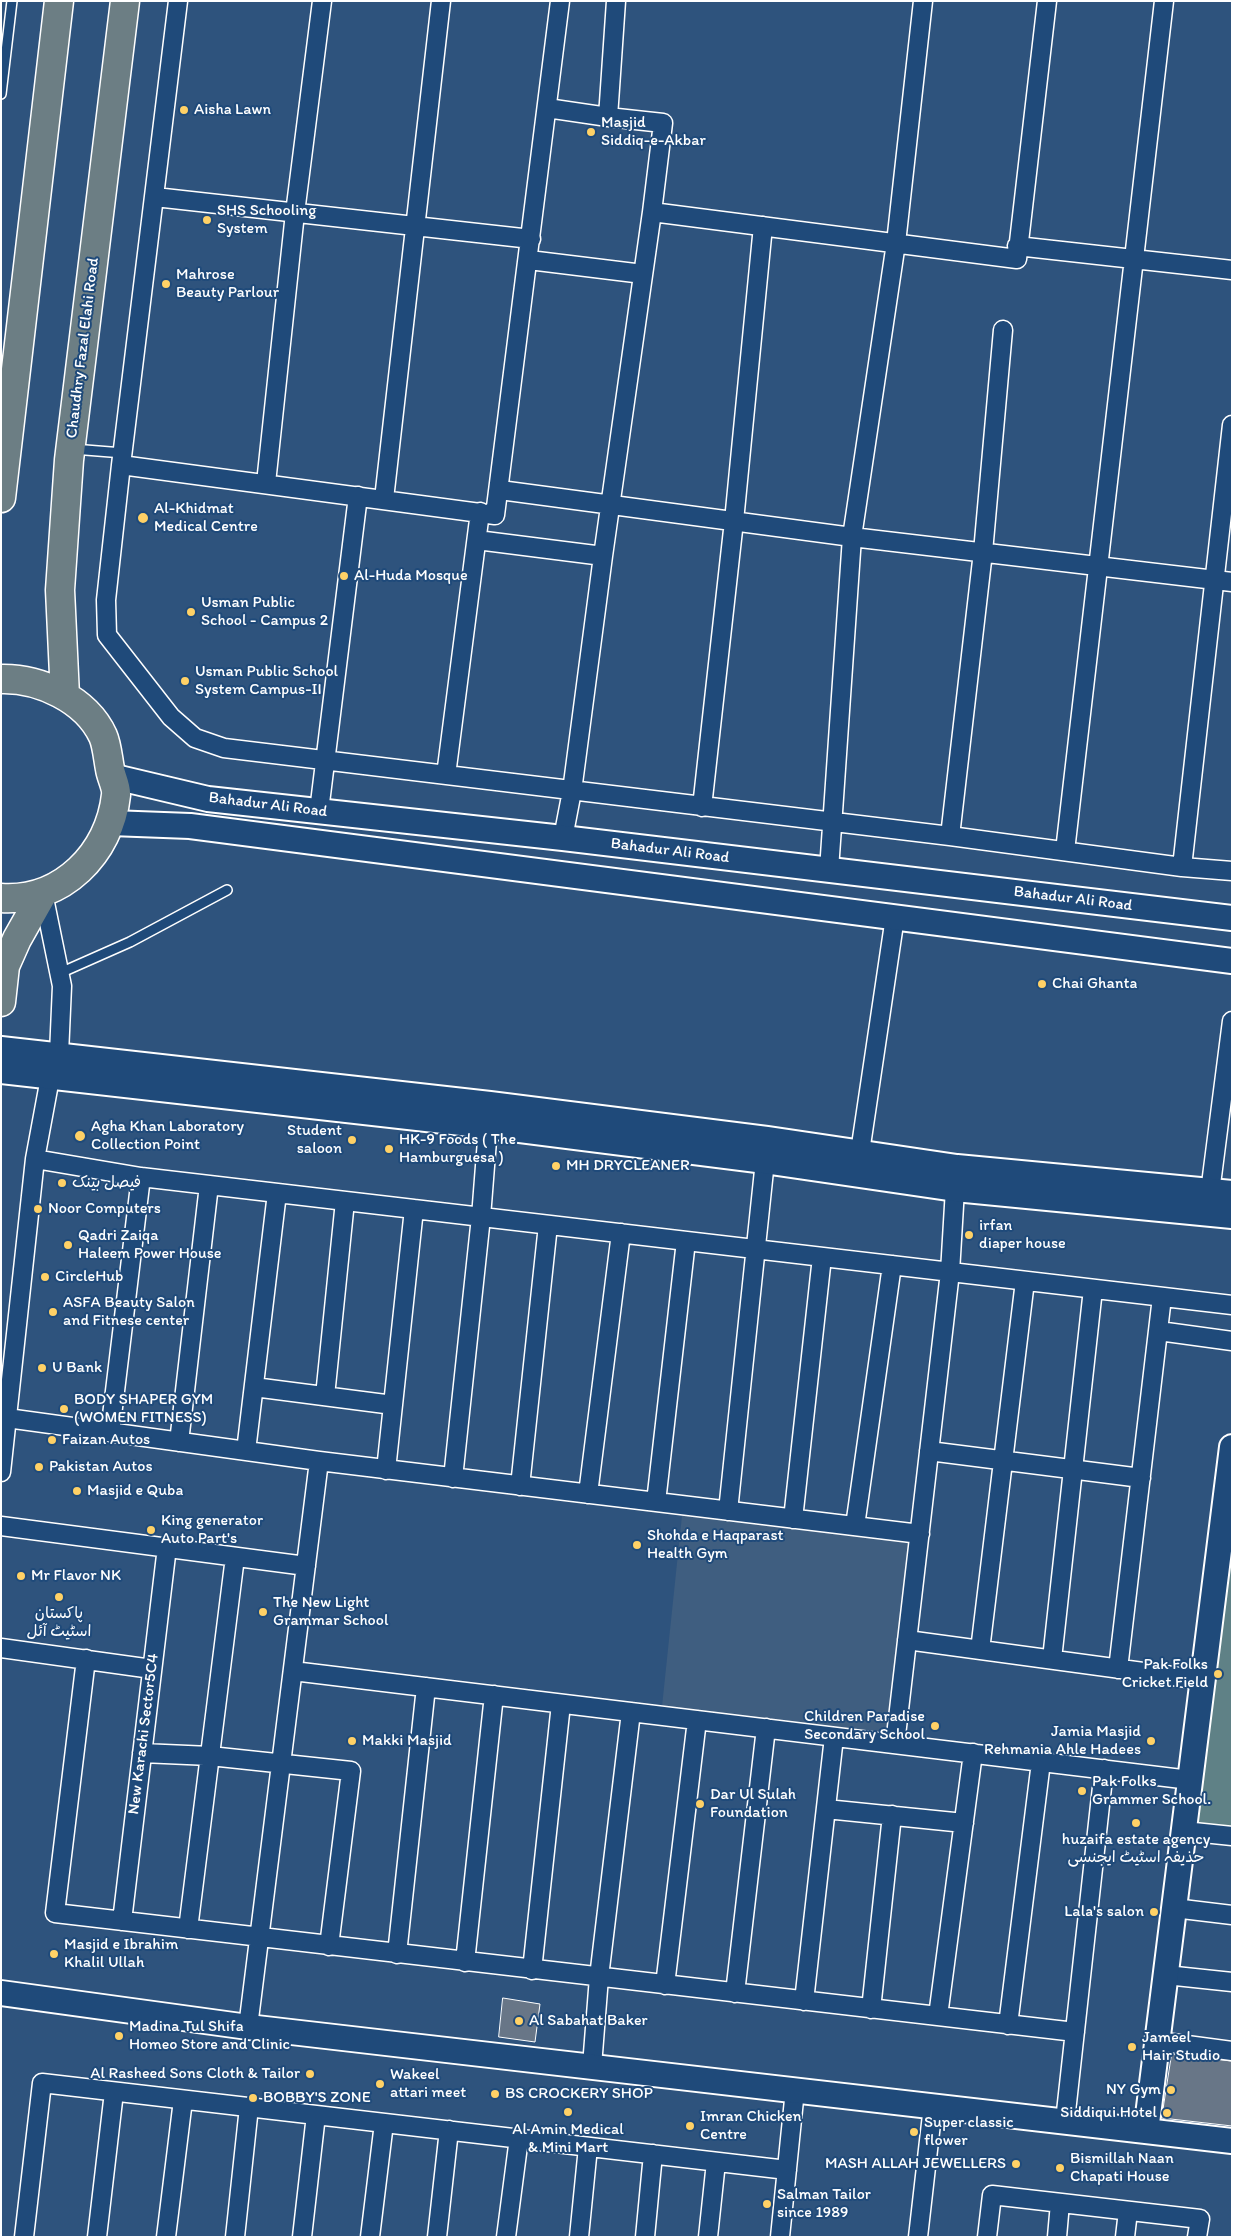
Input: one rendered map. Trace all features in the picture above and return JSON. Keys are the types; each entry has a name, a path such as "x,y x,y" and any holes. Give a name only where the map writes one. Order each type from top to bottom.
{"main road":[{"path":"1,498 59,1"},
{"name":"Chaudhry Fazal Elahi Road","path":"65,696 60,590 70,448 125,1"},
{"path":"1,679 15,679 41,684 65,696 86,714 103,736 111,776 117,792 111,823 96,853 73,877 43,893 13,899 1,898"},
{"path":"1,1002 5,966 21,931 43,893"}],"street":[{"path":"178,1 122,459 106,600 106,635 171,717 196,738 224,748 950,836 1182,867 1232,871"},
{"path":"266,483 295,213 322,1"},
{"path":"384,499 441,1"},
{"path":"122,459 266,483 495,515 500,490 560,1"},
{"path":"608,117 616,1"},
{"path":"828,870 852,537 896,243 923,1"},
{"path":"652,212 1017,260 1017,246 1047,1"},
{"path":"1064,851 1132,259 1164,1"},
{"path":"547,108 663,123 572,791 563,838"},
{"path":"155,197 531,239"},
{"path":"702,806 734,521 762,226"},
{"path":"1017,246 1232,270"},
{"path":"529,260 643,274"},
{"path":"950,836 983,552 1003,330"},
{"path":"1182,867 1232,425"},
{"path":"500,490 852,537 1232,582"},
{"path":"319,811 358,496"},
{"path":"446,775 480,512"},
{"path":"476,540 603,556"},
{"name":"Bahadur Ali Road","path":"111,776 208,799 563,838 1232,918"},
{"name":"Bahadur Ali Road","path":"111,823 190,826 1232,961"},
{"path":"1,1472 36,1159 50,1078 59,1054 62,986 43,893"},
{"path":"860,1152 896,917"},
{"path":"1,1071 50,1078 489,1115 860,1152 957,1167 1221,1192 1232,1021"},
{"path":"1,1049 59,1054 489,1115 765,1161 955,1189 1232,1216"},
{"path":"453,1478 481,1217 489,1115"},
{"path":"36,1159 141,1177 1232,1305"},
{"path":"728,1511 754,1249 765,1161"},
{"path":"110,1432 141,1177"},
{"path":"179,1442 209,1185"},
{"path":"895,1744 950,1272 955,1189"},
{"path":"246,1451 278,1193"},
{"path":"324,1396 345,1201"},
{"path":"386,1470 414,1209"},
{"path":"520,1486 548,1225"},
{"path":"588,1494 621,1233"},
{"path":"656,1502 686,1241"},
{"path":"793,1519 822,1257"},
{"path":"855,1526 892,1265"},
{"path":"980,1650 1025,1281"},
{"path":"1052,1659 1094,1289"},
{"path":"1118,1668 1162,1297"},
{"path":"1159,1331 1232,1340"},
{"path":"254,1388 393,1405"},
{"path":"7,1418 319,1462 920,1534"},
{"path":"1146,2131 1232,1447"},
{"path":"929,1451 1141,1478"},
{"path":"248,2027 319,1462"},
{"path":"1,1526 306,1566"},
{"name":"New Karachi Sector5C4","path":"122,1921 167,1547"},
{"path":"188,1929 236,1557"},
{"path":"908,1640 1202,1680"},
{"path":"1,1648 152,1668"},
{"path":"86,1659 55,1913 1075,2032"},
{"path":"293,1671 1190,1780"},
{"path":"397,1954 426,1687"},
{"path":"466,1962 494,1695"},
{"path":"532,1970 562,1704"},
{"path":"592,2066 599,1977 631,1712"},
{"path":"665,1985 697,1720"},
{"path":"735,1993 766,1728"},
{"path":"804,2001 834,1737"},
{"path":"142,1753 210,1756 351,1772 329,1946"},
{"path":"938,2016 972,1753"},
{"path":"1008,2025 1041,1762"},
{"path":"1065,2121 1104,1769"},
{"path":"826,1808 964,1823"},
{"path":"870,2009 892,1815"},
{"path":"1184,1831 1232,1836"},
{"path":"1174,1908 1232,1915"},
{"path":"1166,1975 1232,1982"},
{"path":"1,1993 248,2027 1232,2141"},
{"path":"1157,2041 1232,2051"},
{"path":"24,2237 42,2083 787,2170"},
{"path":"780,2237 795,2090"},
{"path":"97,2237 114,2092"},
{"path":"166,2237 183,2100"},
{"path":"918,2237 934,2106"},
{"path":"235,2237 249,2107"},
{"path":"302,2237 316,2115"},
{"path":"370,2237 384,2123"},
{"path":"437,2237 449,2130"},
{"path":"506,2237 519,2138"},
{"path":"579,2237 588,2147"},
{"path":"645,2237 653,2154"},
{"path":"708,2237 716,2162"},
{"path":"987,2237 992,2195 1200,2219 1197,2237"},
{"path":"1056,2237 1060,2203"},
{"path":"1125,2237 1128,2211"}],"lane":[{"path":"1,94 12,1"},
{"path":"70,448 122,459"},
{"path":"60,973 130,942 228,890"}],"shaded area":[{"path":"683,1506 920,1534 895,1744 661,1716"}],"green space":[{"name":"Pak Folks Cricket Field","path":"1232,1447 1232,1836 1184,1831"}],"building":[{"name":"Al Sabahat Baker","path":"503,1998 540,2004 535,2042 499,2037"},
{"path":"1172,2054 1232,2061 1232,2126 1162,2118"}],"place":[{"name":"Aisha Lawn","path":"184,110"},
{"name":"Masjid Siddiq-e-Akbar","path":"591,132"},
{"name":"SHS Schooling System","path":"207,220"},
{"name":"Mahrose Beauty Parlour","path":"166,284"},
{"name":"Al-Khidmat Medical Centre","path":"143,518"},
{"name":"Al-Huda Mosque","path":"344,576"},
{"name":"Usman Public School - Campus 2","path":"191,612"},
{"name":"Usman Public School System Campus-II","path":"185,681"},
{"name":"Chai Ghanta","path":"1042,984"},
{"name":"Agha Khan Laboratory Collection Point","path":"80,1136"},
{"name":"Student saloon","path":"352,1140"},
{"name":"HK-9 Foods ( The Hamburguesa )","path":"389,1149"},
{"name":"MH DRYCLEANER","path":"556,1166"},
{"name":"فیصل بینک","path":"62,1183"},
{"name":"Noor Computers","path":"38,1209"},
{"name":"irfan diaper house","path":"969,1235"},
{"name":"Qadri Zaiqa Haleem Power House","path":"68,1245"},
{"name":"CircleHub","path":"45,1277"},
{"name":"ASFA Beauty Salon and Fitnese center","path":"53,1312"},
{"name":"U Bank","path":"42,1368"},
{"name":"BODY SHAPER GYM (WOMEN FITNESS)","path":"64,1409"},
{"name":"Faizan Autos","path":"52,1440"},
{"name":"Pakistan Autos","path":"39,1467"},
{"name":"Masjid e Quba","path":"77,1491"},
{"name":"King generator Auto Part's","path":"151,1530"},
{"name":"Shohda e Haqparast Health Gym","path":"637,1545"},
{"name":"Mr Flavor NK","path":"21,1576"},
{"name":"پاکستان اسٹیٹ آئل","path":"59,1597"},
{"name":"The New Light Grammar School","path":"263,1612"},
{"name":"Pak Folks Cricket Field","path":"1218,1674"},
{"name":"Children Paradise Secondary School","path":"935,1726"},
{"name":"Makki Masjid","path":"352,1741"},
{"name":"Jamia Masjid Rehmania Ahle Hadees","path":"1151,1741"},
{"name":"Pak Folks Grammer School.","path":"1082,1791"},
{"name":"Dar Ul Sulah Foundation","path":"700,1804"},
{"name":"huzaifa estate agency حذیفہ اسٹیٹ ایجنسی","path":"1136,1823"},
{"name":"Lala's salon","path":"1154,1912"},
{"name":"Masjid e Ibrahim Khalil Ullah","path":"54,1954"},
{"name":"Al Sabahat Baker","path":"519,2021"},
{"name":"Madina Tul Shifa Homeo Store and Clinic","path":"119,2036"},
{"name":"Jameel Hair Studio","path":"1132,2047"},
{"name":"Al Rasheed Sons Cloth & Tailor","path":"310,2074"},
{"name":"Wakeel attari meet","path":"380,2084"},
{"name":"NY Gym","path":"1171,2090"},
{"name":"BS CROCKERY SHOP","path":"495,2094"},
{"name":"BOBBY'S ZONE","path":"253,2098"},
{"name":"Al Amin Medical & Mini Mart","path":"568,2112"},
{"name":"Siddiqui Hotel","path":"1167,2113"},
{"name":"Imran Chicken Centre","path":"690,2126"},
{"name":"Super classic flower","path":"914,2132"},
{"name":"MASH ALLAH JEWELLERS","path":"1016,2164"},
{"name":"Bismillah Naan Chapati House","path":"1060,2168"},
{"name":"Salman Tailor since 1989","path":"767,2204"}]}
